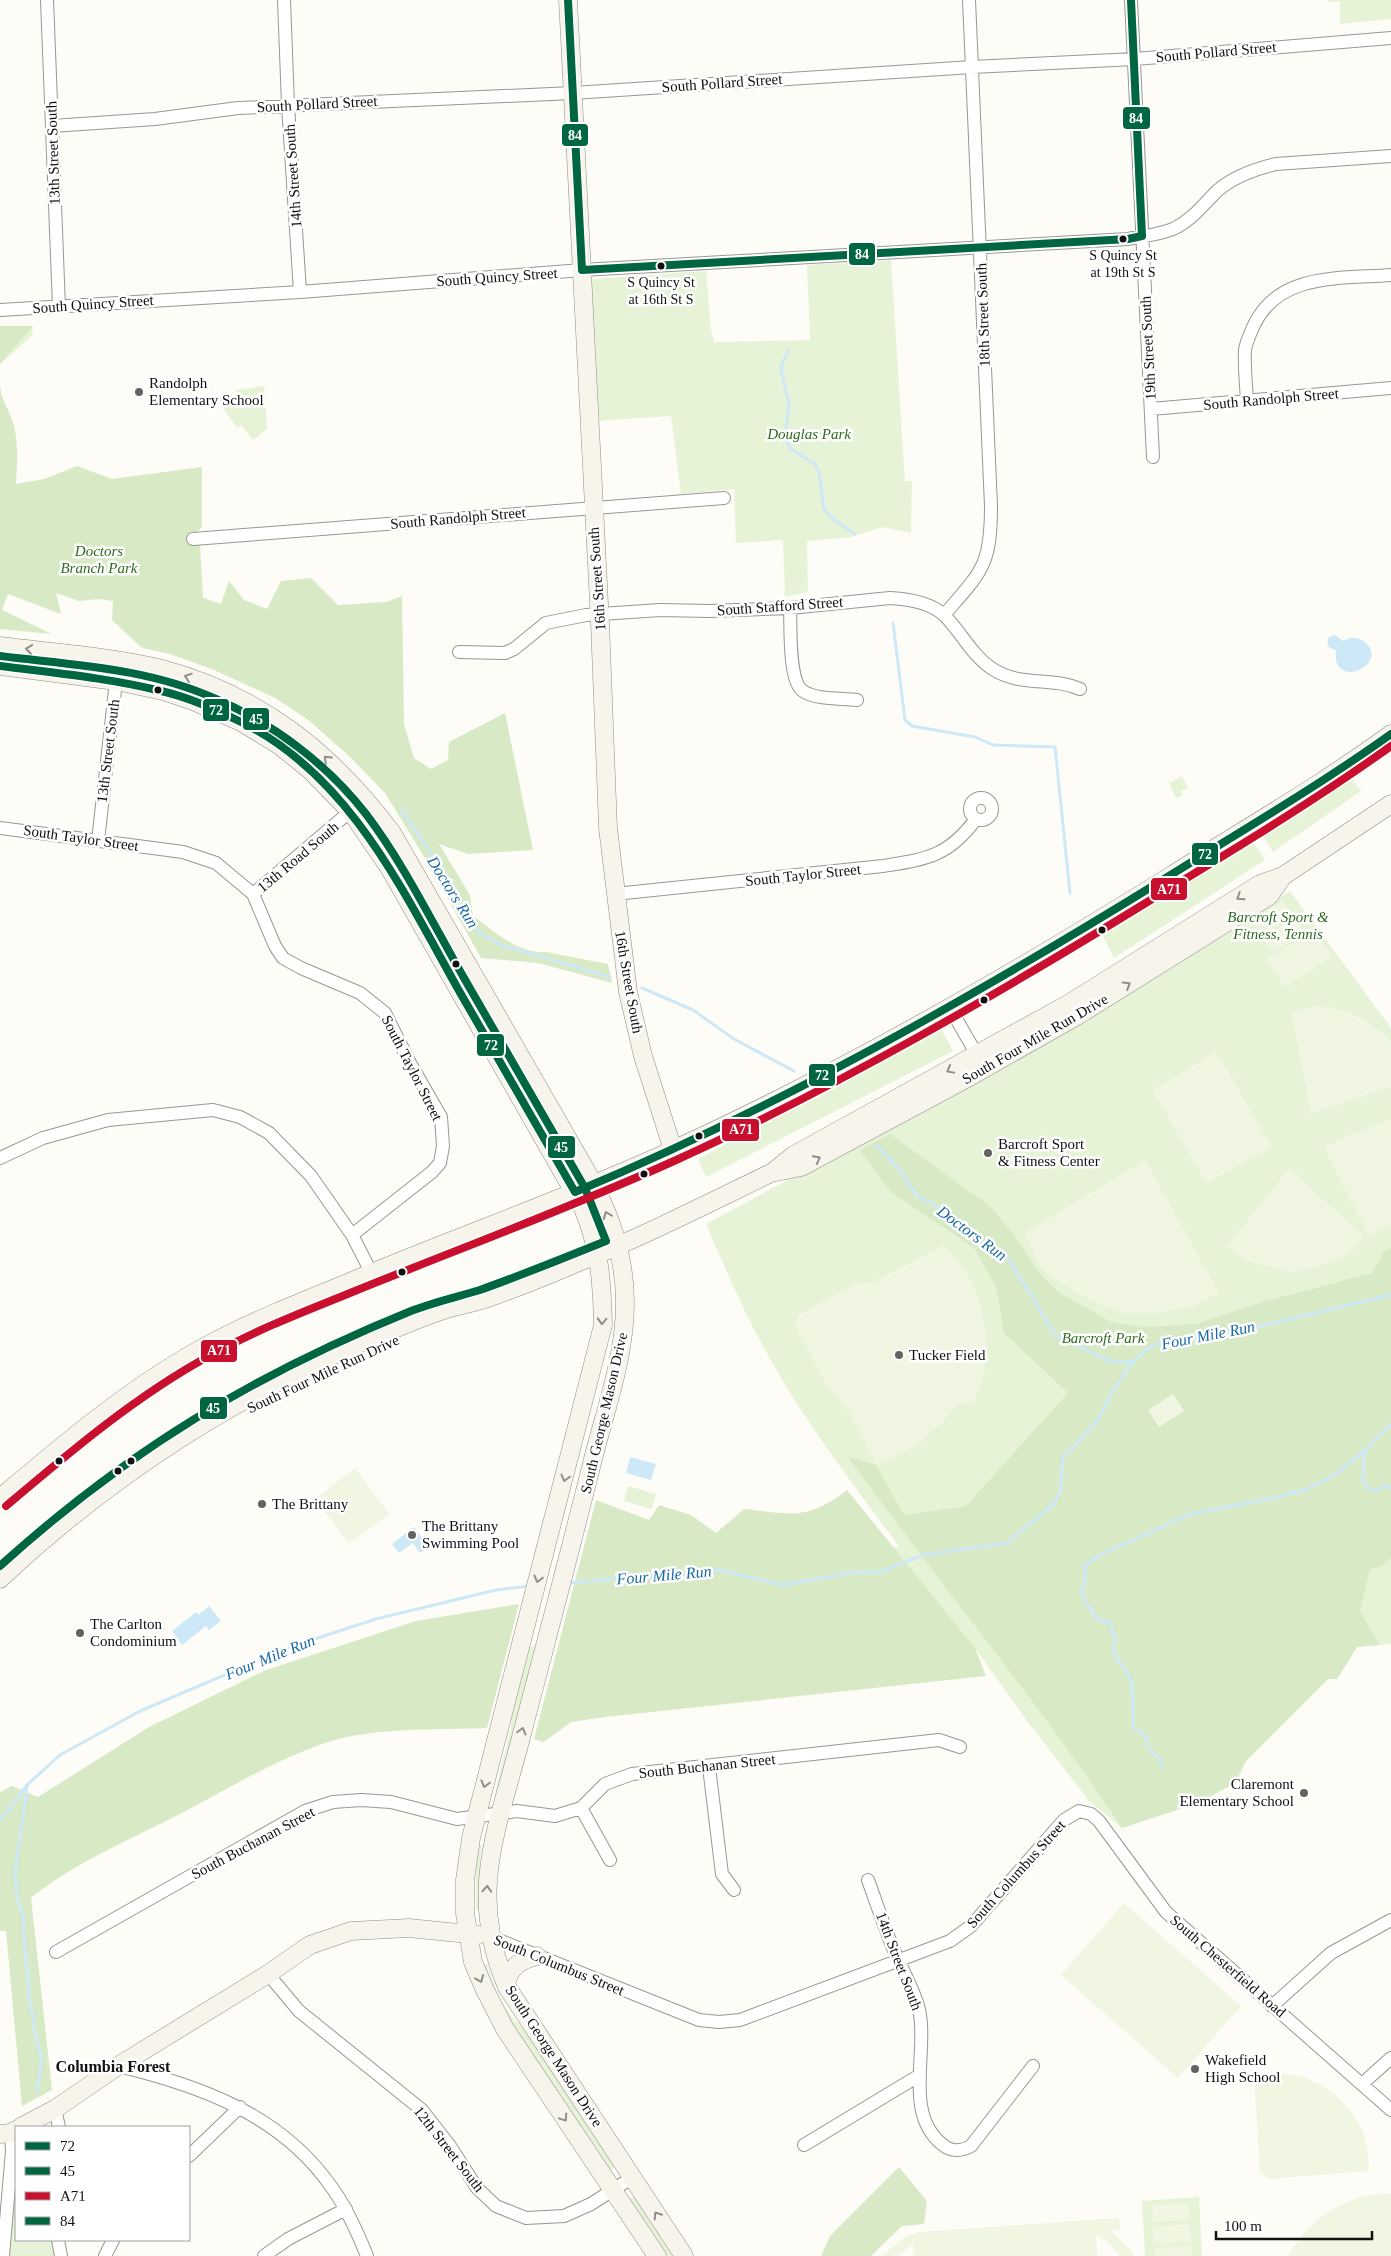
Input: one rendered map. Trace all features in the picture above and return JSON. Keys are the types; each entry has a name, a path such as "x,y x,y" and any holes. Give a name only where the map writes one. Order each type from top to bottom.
{"main road":[{"name":"16th Street South","path":"568,0 600,614 608,828 628,992 643,1056 673,1150"},
{"name":"South George Mason Drive","path":"0,646 120,662 185,676 212,686 264,712 289,727 314,746 366,798 392,833 594,1184 619,1246 625,1302 622,1347 576,1532 500,1814 486,1891 491,1937 496,1960 506,1984 684,2256"},
{"name":"South George Mason Drive","path":"0,666 116,681 163,691 193,701 241,722 279,745 304,765 351,812 390,869 575,1192 594,1234 598,1254 602,1325 466,1863 467,1933 473,1962 493,2010 656,2256"},
{"path":"0,1498 75,1434 152,1379 202,1348 252,1322 371,1272 575,1192 673,1150 822,1077 950,1008 1102,918 1284,805 1391,734"},
{"name":"South Four Mile Run Drive","path":"0,1579 104,1489 143,1460 231,1407 291,1375 375,1337 448,1309 487,1298 619,1246 771,1174 801,1167 981,1062 1077,1016 1269,896 1283,876 1391,804"},
{"path":"454,982 472,973"},
{"name":"South Four Mile Run Drive","path":"0,1590 82,1518 178,1448 236,1414 295,1384 453,1318 487,1298"},
{"name":"South Columbus Street","path":"22,2126 55,2109 118,2066 268,1974 310,1945 351,1931 409,1928 491,1937"},
{"path":"506,1984 508,1975 514,1966 524,1959 537,1956"}],"street":[{"name":"13th Street South","path":"47,0 59,307"},
{"name":"14th Street South","path":"284,0 288,105 300,292"},
{"name":"18th Street South","path":"944,614 978,576 987,557 991,539 992,506 970,0"},
{"name":"19th Street South","path":"1131,0 1153,457"},
{"name":"South Pollard Street","path":"52,126 155,119 238,108 573,92 972,67 1135,59 1391,38"},
{"name":"South Quincy Street","path":"0,310 300,292 582,270 1128,239 1156,235 1174,228 1191,218 1218,191 1241,174 1258,168 1276,164 1391,156"},
{"path":"1247,400 1245,349 1257,319 1267,304 1296,285 1313,280 1391,275"},
{"name":"South Randolph Street","path":"1151,409 1391,388"},
{"name":"South Randolph Street","path":"193,539 724,498"},
{"name":"South Stafford Street","path":"459,652 505,652 514,649 546,623 564,618 660,610 710,611 790,608 890,598 907,599 923,603 944,614 971,649 991,668 1012,678 1029,682 1067,684 1080,689"},
{"path":"790,608 793,674 796,682 802,690 812,695 857,700"},
{"name":"13th Street South","path":"98,841 116,681 120,662"},
{"name":"13th Road South","path":"253,894 366,798"},
{"name":"South Taylor Street","path":"615,894 883,866 925,859 950,847 964,835 976,819"},
{"name":"South Taylor Street","path":"0,828 183,852 216,864 253,894 275,946 283,958 360,992 385,1013 410,1064 441,1117 443,1146 440,1163 432,1172 352,1235"},
{"path":"950,1008 981,1062"},
{"path":"0,1158 43,1138 108,1120 213,1110 240,1116 269,1132 311,1176 352,1235 371,1272"},
{"name":"South Buchanan Street","path":"56,1952 305,1812 333,1802 361,1800 391,1802 457,1819 476,1818 517,1811 555,1816 580,1808 605,1784 632,1774 940,1740 960,1747"},
{"path":"709,1767 722,1874 734,1890"},
{"path":"580,1808 610,1860"},
{"name":"South Columbus Street","path":"491,1937 673,2011 700,2020 719,2022 748,2018 950,1941 971,1926 1064,1820 1079,1811"},
{"name":"South Chesterfield Road","path":"1079,1811 1091,1814 1099,1821 1166,1912 1391,2110"},
{"name":"14th Street South","path":"868,1880 920,2014 922,2114 938,2141 946,2148 965,2150 978,2139 1033,2066"},
{"path":"1272,2006 1331,1953 1391,1920"},
{"name":"12th Street South","path":"268,1974 306,2018 422,2110 450,2146 477,2188 496,2206 526,2218 564,2216 591,2204 633,2178"},
{"path":"1362,2084 1391,2058"},
{"path":"118,2066 156,2074 189,2085 240,2107 283,2135 312,2162 330,2185 346,2209 367,2256"},
{"path":"804,2145 920,2075"},
{"path":"190,2155 240,2107"},
{"path":"55,2109 59,2126"},
{"path":"3,2256 12,2131"},
{"path":"264,2256 288,2239 346,2209"},
{"path":"58,2241 61,2256"},
{"path":"105,2256 113,2241"}],"green space":[{"path":"1328,0 1391,0 1391,19 1340,24 1340,1 1328,2"},
{"name":"Douglas Park","path":"891,260 905,481 912,481 911,533 882,527 851,537 807,541 808,592 785,597 783,540 736,543 734,489 681,494 671,416 598,421 591,283 593,279 706,271 711,330 714,342 810,340 807,265"},
{"path":"0,326 33,326 32,336 0,364"},
{"path":"0,326 33,326 0,364"},
{"name":"Doctors Branch Park","path":"0,385 3,400 13,422 16,437 16,484 44,479 77,466 112,479 202,467 202,527 190,538 200,544 203,598 221,604 229,581 244,600 267,609 281,581 311,578 338,605 386,602 402,596 404,724 414,758 431,769 448,760 449,742 505,713 533,850 468,854 439,844 470,895 473,916 498,935 526,949 608,964 612,983 538,963 481,958 423,855 385,793 349,756 307,719 275,698 214,670 170,654 142,648 112,620 113,601 99,599 79,601 56,593 61,614 8,594 2,610 52,634 0,629"},
{"path":"264,386 267,429 253,440 241,425 237,428 225,411 221,399 237,398 236,390"},
{"path":"1182,776 1188,788 1181,791 1183,795 1176,798 1169,783"},
{"path":"1350,776 1361,791 1273,852 1261,834"},
{"path":"369,811 464,970 456,973 362,817"},
{"path":"1253,842 1265,860 1114,958 1103,936"},
{"name":"Barcroft Park","path":"1290,891 1391,1028 1391,1644 1357,1647 1337,1679 1328,1679 1246,1761 1235,1783 1198,1803 1122,1828 1090,1802 1027,1721 975,1648 662,1530 691,1515 716,1533 857,1557 899,1546 828,1449 779,1374 748,1318 706,1224 1020,1055"},
{"path":"1283,901 1293,916 1261,936 1252,921"},
{"path":"1294,918 1304,933 1272,953 1263,938"},
{"path":"1314,929 1332,956 1285,987 1266,960"},
{"path":"471,982 580,1174 575,1175 554,1136 540,1124 463,987"},
{"path":"1313,1006 1334,1008 1355,1015 1381,1032 1391,1042 1391,1087 1311,1113 1291,1012"},
{"path":"942,1030 953,1051 706,1177 698,1159"},
{"path":"1216,1051 1272,1147 1206,1183 1153,1091"},
{"path":"1391,1118 1391,1225 1369,1236 1324,1147"},
{"path":"890,1134 991,1207 1015,1236 1037,1270 1058,1292 1113,1323 1150,1327 1196,1324 1266,1301 1372,1273 1384,1252 1391,1247 1391,1558 1382,1566 1370,1569 1360,1611 1379,1645 1357,1647 1337,1679 1328,1679 1246,1761 1235,1783 1198,1803 1122,1828 1090,1780 1022,1687 848,1457 876,1465 904,1515 966,1506 1068,1393 1004,1333 996,1287 974,1248 891,1192 860,1150"},
{"path":"1145,1160 1219,1293 1194,1306 1160,1313 1122,1313 1078,1294 1041,1269 1025,1233"},
{"path":"1289,1168 1363,1236 1349,1253 1329,1263 1293,1273 1245,1260 1227,1247"},
{"name":"Tucker Field","path":"944,1245 970,1279 984,1320 986,1341 985,1363 981,1384 973,1404 959,1403 922,1440 901,1454 876,1465 847,1408 825,1383 795,1325 798,1315 855,1284 874,1282"},
{"path":"1173,1394 1184,1411 1159,1427 1148,1410"},
{"path":"355,1468 389,1514 349,1544 315,1499"},
{"path":"628,1486 656,1494 652,1509 624,1501"},
{"path":"847,1490 975,1648 986,1676 605,1717 571,1722 544,1742 534,1739 596,1500 649,1520 659,1505 691,1515 716,1533 744,1509 787,1513 809,1511 821,1507"},
{"path":"519,1604 487,1728 426,1729 363,1734 325,1743 306,1750 268,1767 101,1853 65,1874 31,1898 52,2090 22,2106 6,1931 0,1931 0,1792 12,1786 38,1797 149,1727 266,1670 416,1621"},
{"path":"539,1645 502,1791 496,1789 511,1727 513,1700 527,1647"},
{"path":"476,1843 482,1845 480,1869 481,1910 476,1910"},
{"path":"1124,1903 1241,2006 1178,2078 1061,1975"},
{"path":"487,1964 494,1985 508,2012 531,2035 617,2166 608,2172 506,2020 482,1965"},
{"path":"1290,2074 1308,2079 1319,2084 1337,2097 1353,2114 1363,2133 1367,2147 1369,2171 1268,2179 1260,2171 1254,2076"},
{"path":"899,2167 927,2201 924,2224 902,2226 871,2256 821,2256 830,2236"},
{"path":"15,2186 15,2241 52,2241 55,2256 10,2256"},
{"path":"1391,2194 1391,2256 1288,2256 1306,2231 1330,2211 1344,2203 1359,2198"},
{"path":"636,2195 677,2256 664,2256 627,2201"},
{"path":"1199,2197 1202,2256 1145,2256 1142,2201"},
{"path":"1189,2203 1190,2220 1153,2222 1152,2205"},
{"path":"1119,2218 1120,2229 1111,2231 1131,2250 1134,2256 1120,2256 1109,2243 1096,2235 1097,2256 914,2256 913,2244 897,2256 882,2256 903,2238 919,2232"},
{"path":"1190,2224 1191,2242 1154,2244 1153,2227"},
{"path":"1192,2246 1192,2256 1155,2256 1154,2248"}],"water":[{"path":"1335,635 1343,641 1354,638 1365,642 1371,651 1371,659 1366,666 1350,672 1342,670 1337,663 1336,650 1330,648 1327,643 1329,637"},
{"path":"630,1457 656,1464 651,1480 626,1473"},
{"name":"The Brittany Swimming Pool","path":"414,1527 428,1547 420,1553 413,1543 399,1553 392,1544"},
{"path":"209,1606 221,1621 209,1630 206,1626 182,1645 172,1631 196,1612 198,1615"}],"waterway":[{"path":"789,351 783,361 781,370 789,405 785,438 791,449 815,464 819,472 824,509 832,518 855,534"},
{"path":"893,623 905,720 912,726 975,737 993,745 1055,747 1070,893"},
{"name":"Doctors Run","path":"402,810 438,864 479,933 501,945 610,977"},
{"name":"Doctors Run","path":"642,988 693,1010 734,1039 794,1071"},
{"name":"Doctors Run","path":"877,1146 896,1166 918,1197 935,1205 954,1224 1009,1259 1055,1335 1107,1360 1134,1361"},
{"name":"Four Mile Run","path":"568,1583 720,1570 783,1585 850,1573 881,1572 923,1555 1007,1543 1053,1505 1060,1493 1063,1458 1098,1420 1110,1396 1128,1368 1147,1349 1162,1342 1231,1333 1391,1295"},
{"path":"1163,1768 1160,1759 1152,1753 1148,1746 1146,1737 1133,1726 1133,1699 1129,1675 1114,1653 1116,1637 1112,1633 1112,1627 1109,1622 1096,1619 1092,1613 1092,1607 1087,1606 1081,1591 1086,1578 1084,1566 1098,1556 1190,1514 1274,1498 1307,1489 1336,1474 1364,1451 1391,1424"},
{"path":"1364,1451 1363,1482 1373,1491 1387,1486 1391,1488"},
{"name":"Four Mile Run","path":"0,1821 27,1785 60,1755 140,1711 293,1646 376,1619 496,1590 530,1586"},
{"path":"27,1786 15,1874 17,1896 24,1920 23,1930 29,2002 33,2015 36,2041 42,2056 37,2092"}],"transit line":[{"name":"84","path":"568,0 582,270"},
{"name":"84","path":"1131,0 1142,236"},
{"name":"84","path":"582,270 1128,239 1142,236"},
{"name":"45","path":"0,656 110,669 164,680 190,689 216,699 258,720 298,747 334,778 366,814 406,874 585,1188 606,1241 480,1290 411,1311 353,1336 245,1389 194,1419 144,1452 96,1487 0,1566"},
{"name":"72","path":"0,666 122,683 181,697 239,721 277,743 311,771 341,802 393,874 575,1192 726,1124 800,1087 947,1008 1019,967 1248,827 1335,773 1391,734"},
{"name":"A71","path":"6,1506 105,1425 157,1388 211,1355 245,1337 297,1314 634,1179 796,1102 975,1005 1091,936 1272,826 1391,746"}],"place":[{"name":"S Quincy St at 19th St S","path":"1123,239"},
{"name":"S Quincy St at 16th St S","path":"661,266"},
{"name":"Randolph Elementary School","path":"139,392"},
{"name":"Barcroft Sport & Fitness Center","path":"988,1153"},
{"name":"Tucker Field","path":"899,1355"},
{"name":"The Brittany","path":"262,1504"},
{"name":"The Brittany Swimming Pool","path":"412,1535"},
{"name":"The Carlton Condominium","path":"80,1633"},
{"name":"Claremont Elementary School","path":"1304,1793"},
{"name":"Wakefield High School","path":"1195,2069"}],"district":[{"name":"Columbia Forest","path":"113,2066"}],"park label":[{"name":"Barcroft Sport & Fitness, Tennis","path":"1278,926"}]}
